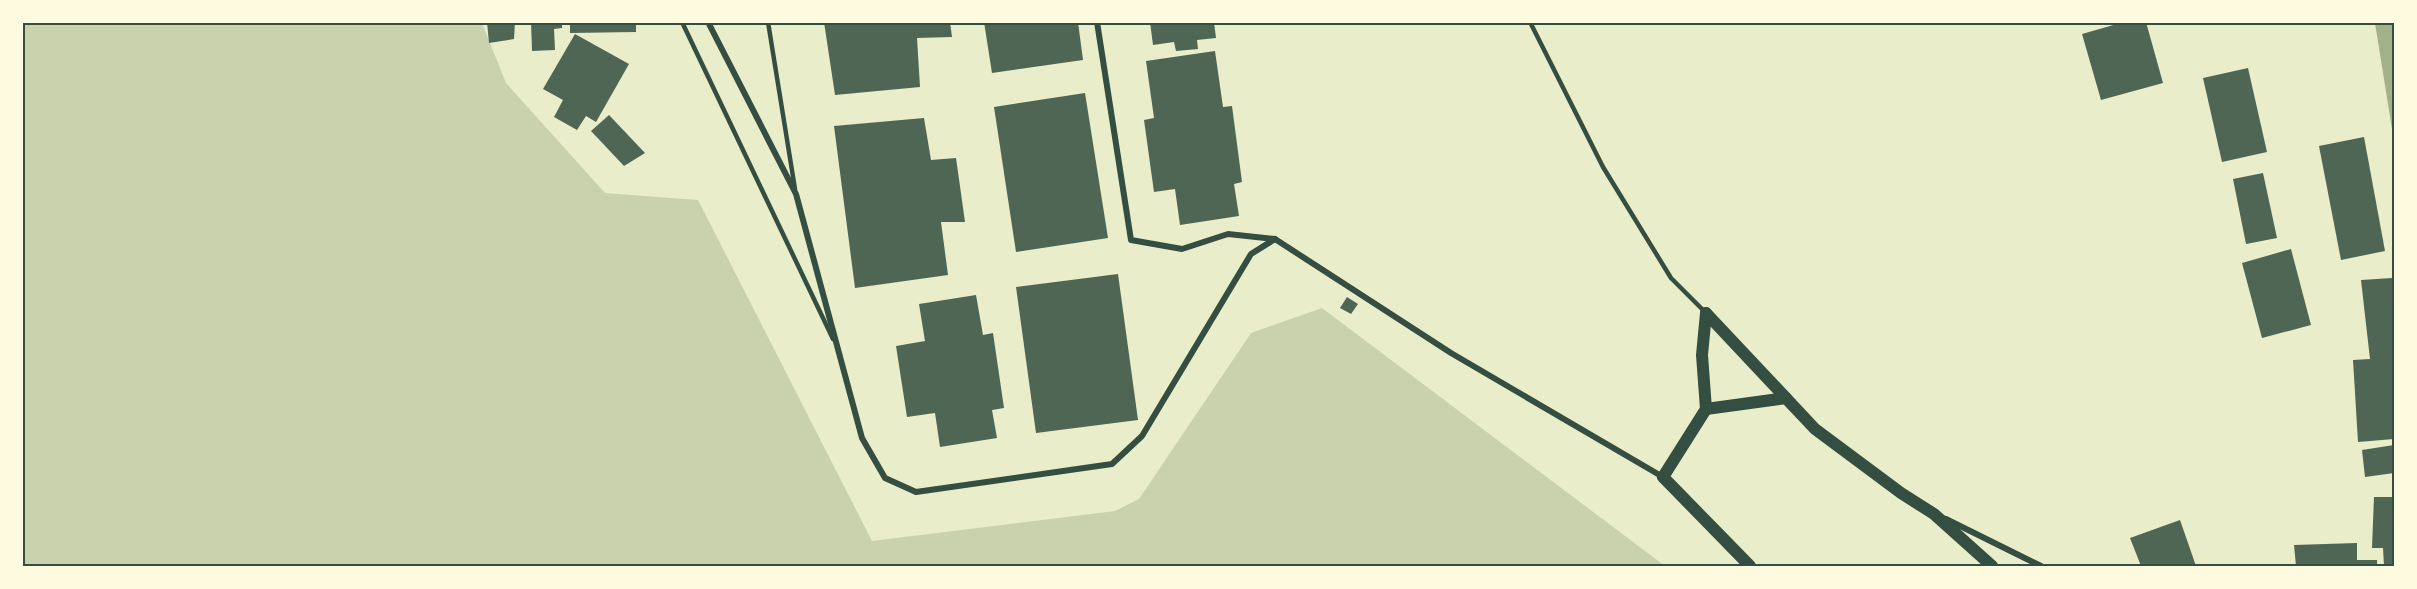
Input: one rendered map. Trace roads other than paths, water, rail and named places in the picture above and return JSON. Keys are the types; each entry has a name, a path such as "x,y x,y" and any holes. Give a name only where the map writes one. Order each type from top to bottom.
{"main road":[{"path":"1706,313 1815,429 1901,493 1934,514 1992,567"},
{"path":"1706,313 1702,356 1706,409 1663,477 1750,567"},
{"path":"1706,409 1786,398"}],"street":[{"path":"708,22 796,194 862,438 885,478 916,492 1112,464 1142,436 1251,255 1275,239"},
{"path":"1097,22 1131,240 1182,249 1228,234 1275,239 1451,352 1663,477"},
{"path":"1934,514 2041,567"}],"lane":[{"path":"682,22 835,344"},
{"path":"768,22 796,194"},
{"path":"1530,22 1603,167 1671,278 1706,313"}]}
